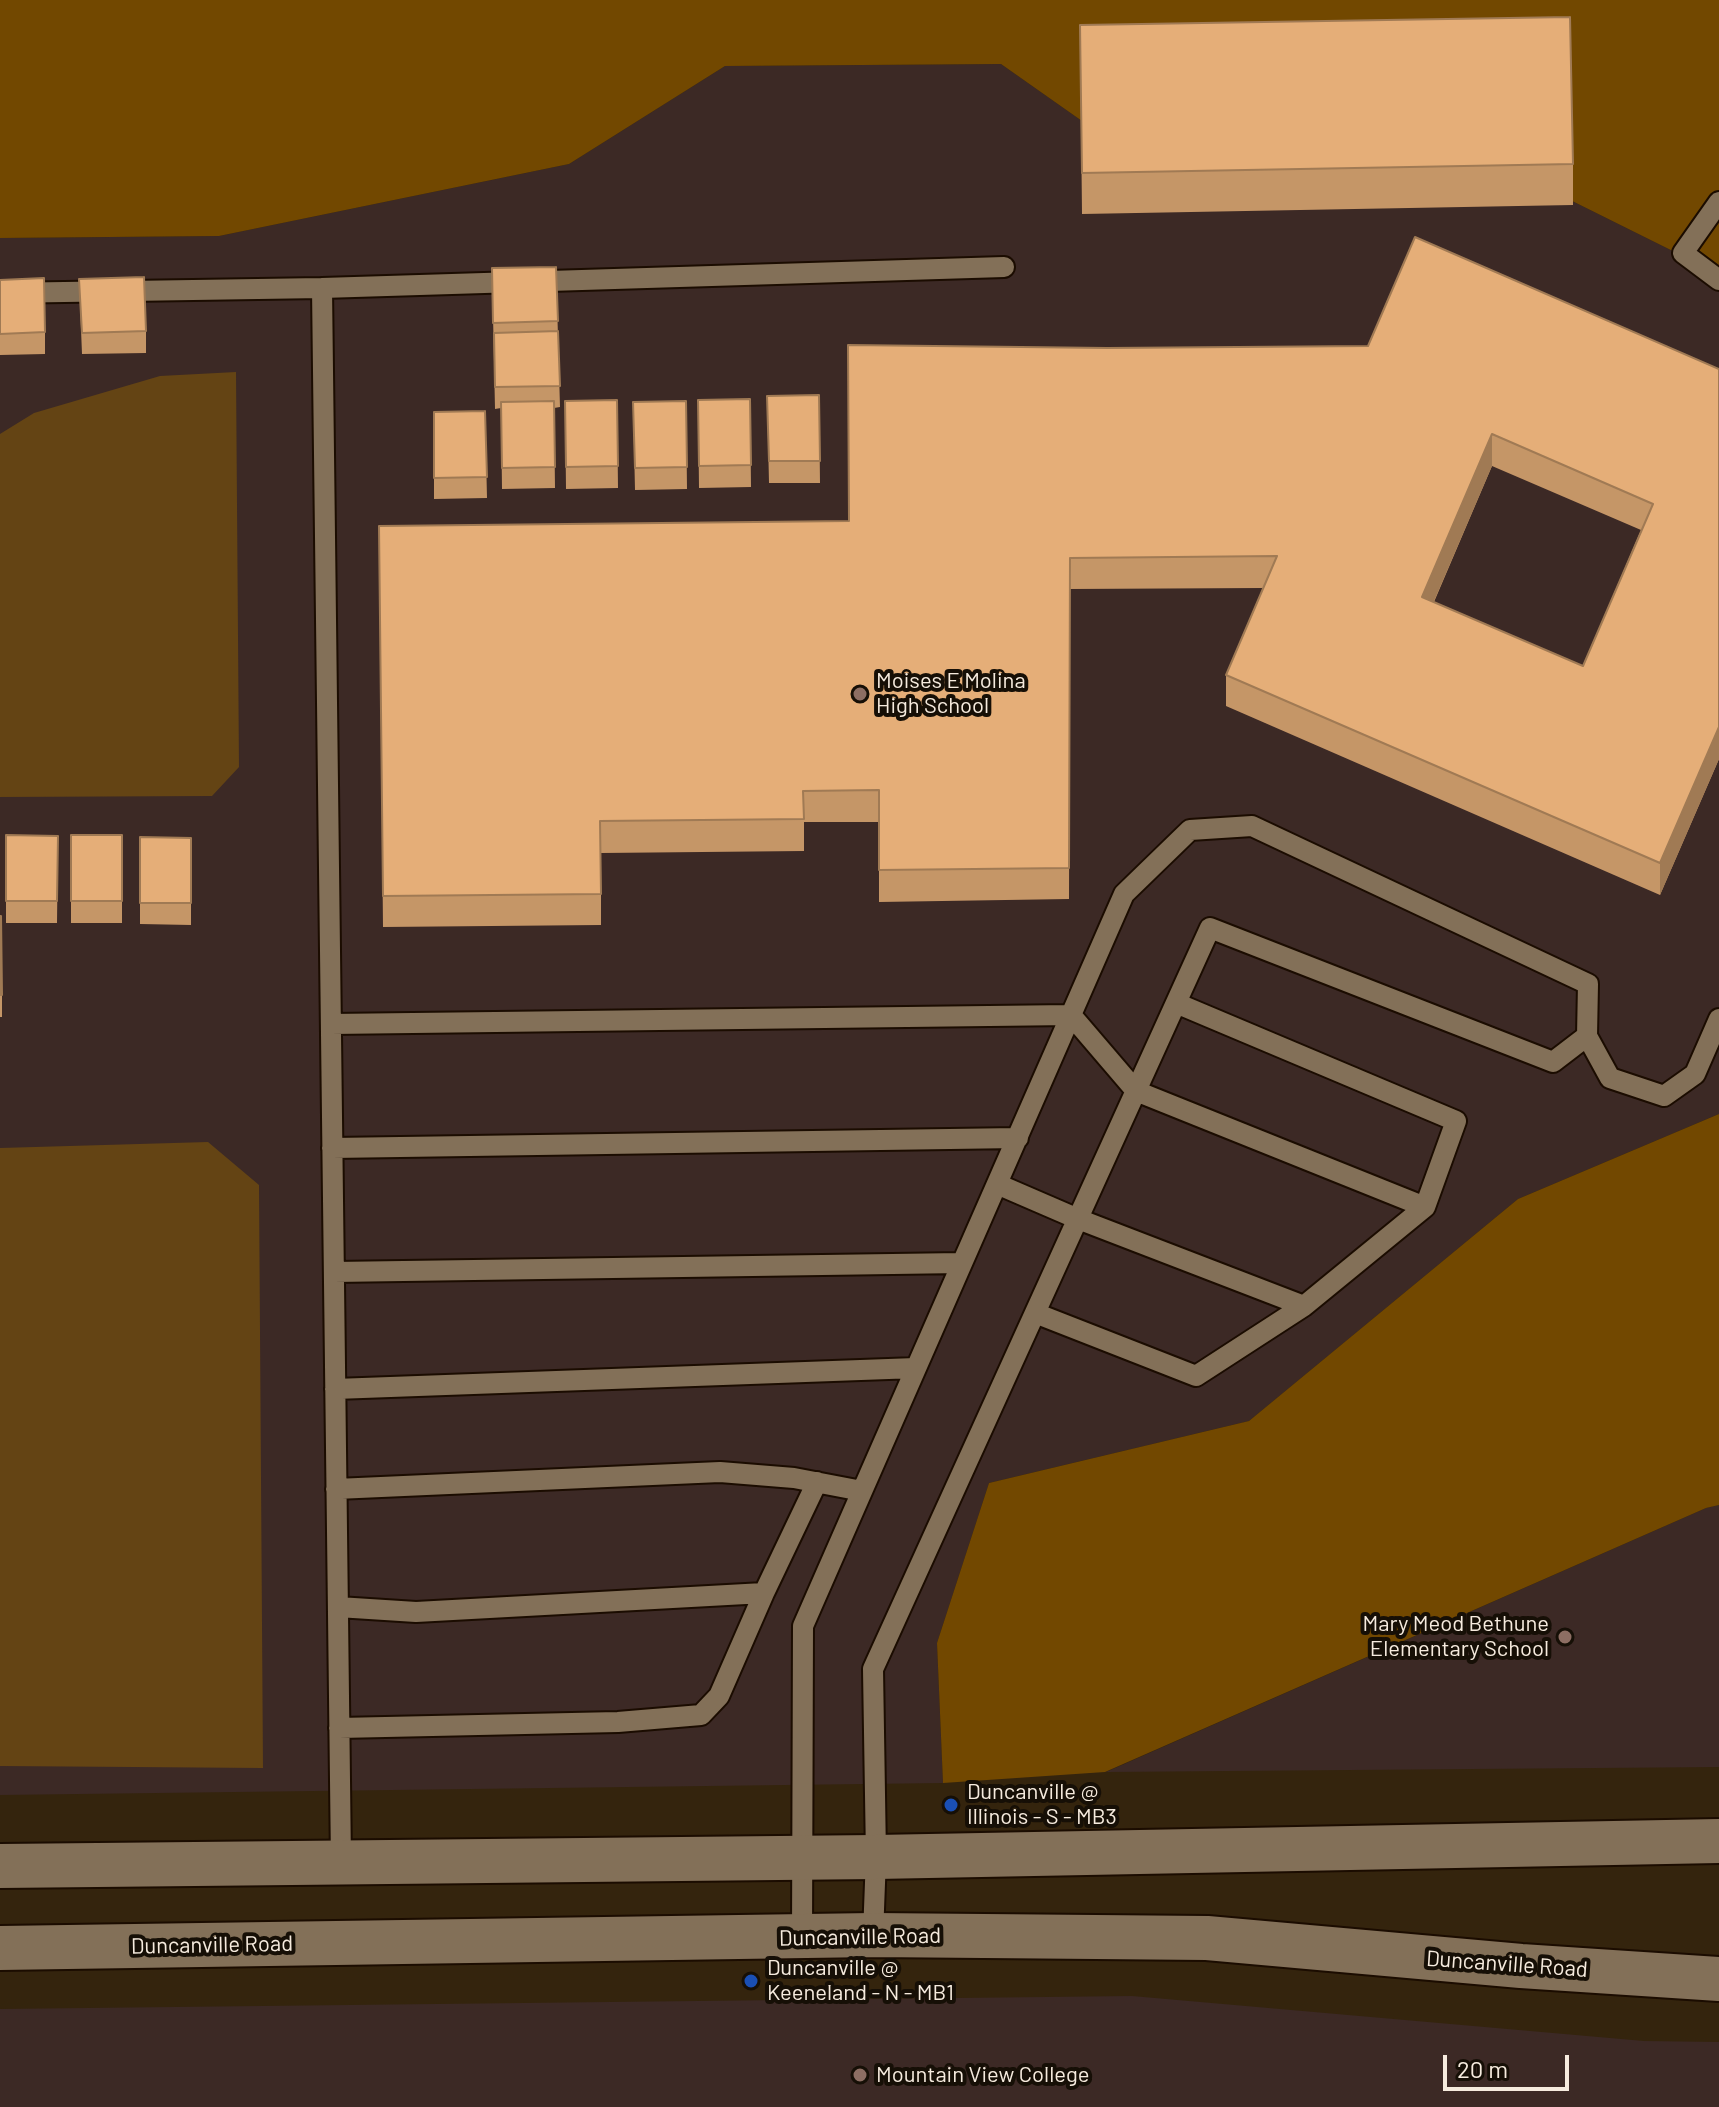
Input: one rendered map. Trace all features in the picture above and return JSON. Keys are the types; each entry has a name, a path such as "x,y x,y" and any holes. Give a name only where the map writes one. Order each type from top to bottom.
{"main road":[{"path":"0,1866 876,1857 1719,1841"},
{"name":"Duncanville Road","path":"0,1948 873,1935 1207,1938 1521,1966 1719,1979"}],"lane":[{"path":"1719,202 1683,253 1719,280"},
{"path":"0,293 322,288 1004,267"},
{"path":"322,288 341,1862"},
{"path":"802,1937 803,1626 1124,894 1190,830 1252,826 1588,984 1587,1036 1610,1078 1664,1096 1695,1074 1719,1019"},
{"path":"873,1935 876,1857 873,1669 1210,928 1553,1062 1587,1036"},
{"path":"1035,1313 1196,1376 1304,1306 1425,1207 1456,1121 1176,1003"},
{"path":"331,1024 1071,1015"},
{"path":"1071,1015 1136,1091 1425,1207"},
{"path":"332,1148 1018,1138"},
{"path":"997,1184 1078,1219 1304,1306"},
{"path":"334,1272 962,1263"},
{"path":"335,1389 916,1368"},
{"path":"336,1489 720,1472 794,1478 862,1491"},
{"path":"339,1728 618,1722 701,1715 719,1696 817,1482"},
{"path":"338,1607 416,1612 764,1593"}],"shaded area":[{"path":"0,0 1719,0 1719,274 1375,103 1109,140 1001,64 725,66 569,164 219,236 0,238"},
{"name":"Moises E Molina High School","path":"1001,64 1109,140 1375,103 1719,274 1719,1114 1518,1199 1249,1421 989,1483 937,1643 943,1783 0,1795 0,238 219,236 569,164 725,66"},
{"path":"236,372 239,767 212,796 0,797 0,434 34,413 160,376"},
{"path":"1719,1114 1719,1505 1706,1508 1105,1772 943,1783 937,1643 989,1483 1249,1421 1518,1199"},
{"path":"208,1142 259,1185 263,1768 0,1766 0,1148"},
{"name":"Mary Meod Bethune Elementary School","path":"1719,1505 1719,1767 1106,1772 1706,1508"},
{"name":"Mountain View College","path":"1132,1996 1644,2041 1719,2042 1719,2107 0,2107 0,2009"}],"building":[{"path":"1570,17 1573,164 1082,173 1080,25"},
{"path":"1415,237 1719,369 1719,727 1660,863 1226,675 1277,556 1070,558 1069,868 879,870 879,790 803,791 804,819 600,821 601,894 383,896 379,526 849,521 848,345 1107,348 1368,346","holes":["1492,434 1653,504 1583,666 1422,597"]},
{"path":"556,267 558,321 493,323 492,268"},
{"path":"144,277 146,331 82,333 79,279"},
{"path":"44,278 45,332 0,334 0,280"},
{"path":"558,331 560,386 495,387 494,333"},
{"path":"819,395 820,461 769,461 767,396"},
{"path":"750,399 751,465 699,466 698,400"},
{"path":"617,400 618,466 566,467 565,401"},
{"path":"554,401 555,467 502,468 501,402"},
{"path":"686,401 687,467 635,468 633,402"},
{"path":"485,411 487,477 434,478 434,412"},
{"path":"6,835 58,836 57,901 6,901"},
{"path":"71,835 122,835 122,901 71,901"},
{"path":"140,837 191,838 191,903 140,903"},
{"path":"1,916 2,995 0,995"}],"place":[{"name":"Moises E Molina High School","path":"860,694"},
{"name":"Mary Meod Bethune Elementary School","path":"1565,1637"},
{"name":"Duncanville @ Illinois - S - MB3","path":"951,1805"},
{"name":"Duncanville @ Keeneland - N - MB1","path":"751,1981"},
{"name":"Mountain View College","path":"860,2075"}]}
